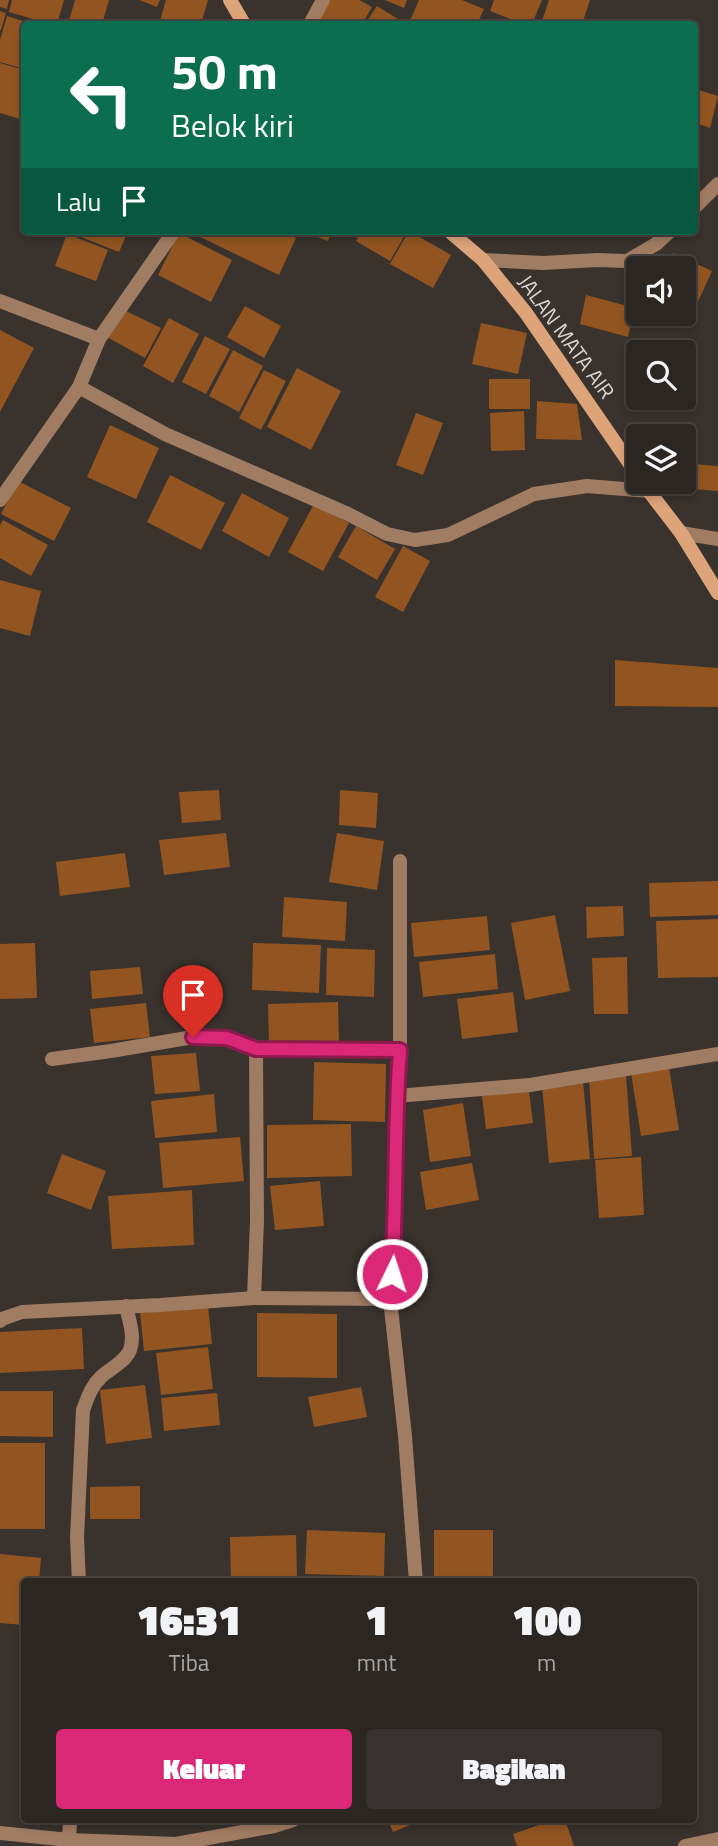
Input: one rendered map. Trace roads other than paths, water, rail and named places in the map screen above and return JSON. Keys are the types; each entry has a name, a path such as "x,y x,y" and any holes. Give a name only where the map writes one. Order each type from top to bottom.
{"street":[{"path":"230,0 242,21"},
{"path":"312,21 323,0"},
{"path":"698,204 718,184"},
{"path":"0,500 79,387 99,339 171,235"},
{"name":"JALAN MATA AIR","path":"454,235 483,260 526,313 626,458"},
{"path":"483,260 543,263 627,261 665,235"},
{"path":"0,301 99,339"},
{"path":"79,387 165,434 348,514 387,534 415,540 448,535 534,494 587,486 626,484"},
{"name":"JALAN MATA AIR","path":"651,494 681,533 718,593"},
{"path":"681,533 718,539"},
{"path":"400,861 400,1050 396,1096 396,1224 390,1299 405,1436 416,1578"},
{"path":"52,1059 193,1037 227,1038 256,1049 400,1050"},
{"path":"254,1298 257,1222 256,1049"},
{"path":"396,1096 530,1085 718,1054"},
{"path":"0,1321 22,1312 254,1298 390,1299"},
{"path":"79,1578 77,1538 83,1410 90,1390 129,1351 132,1336 126,1306"},
{"path":"69,1840 70,1823"},
{"path":"0,1833 69,1840 176,1844 284,1823"},
{"path":"685,1846 718,1839"}]}
